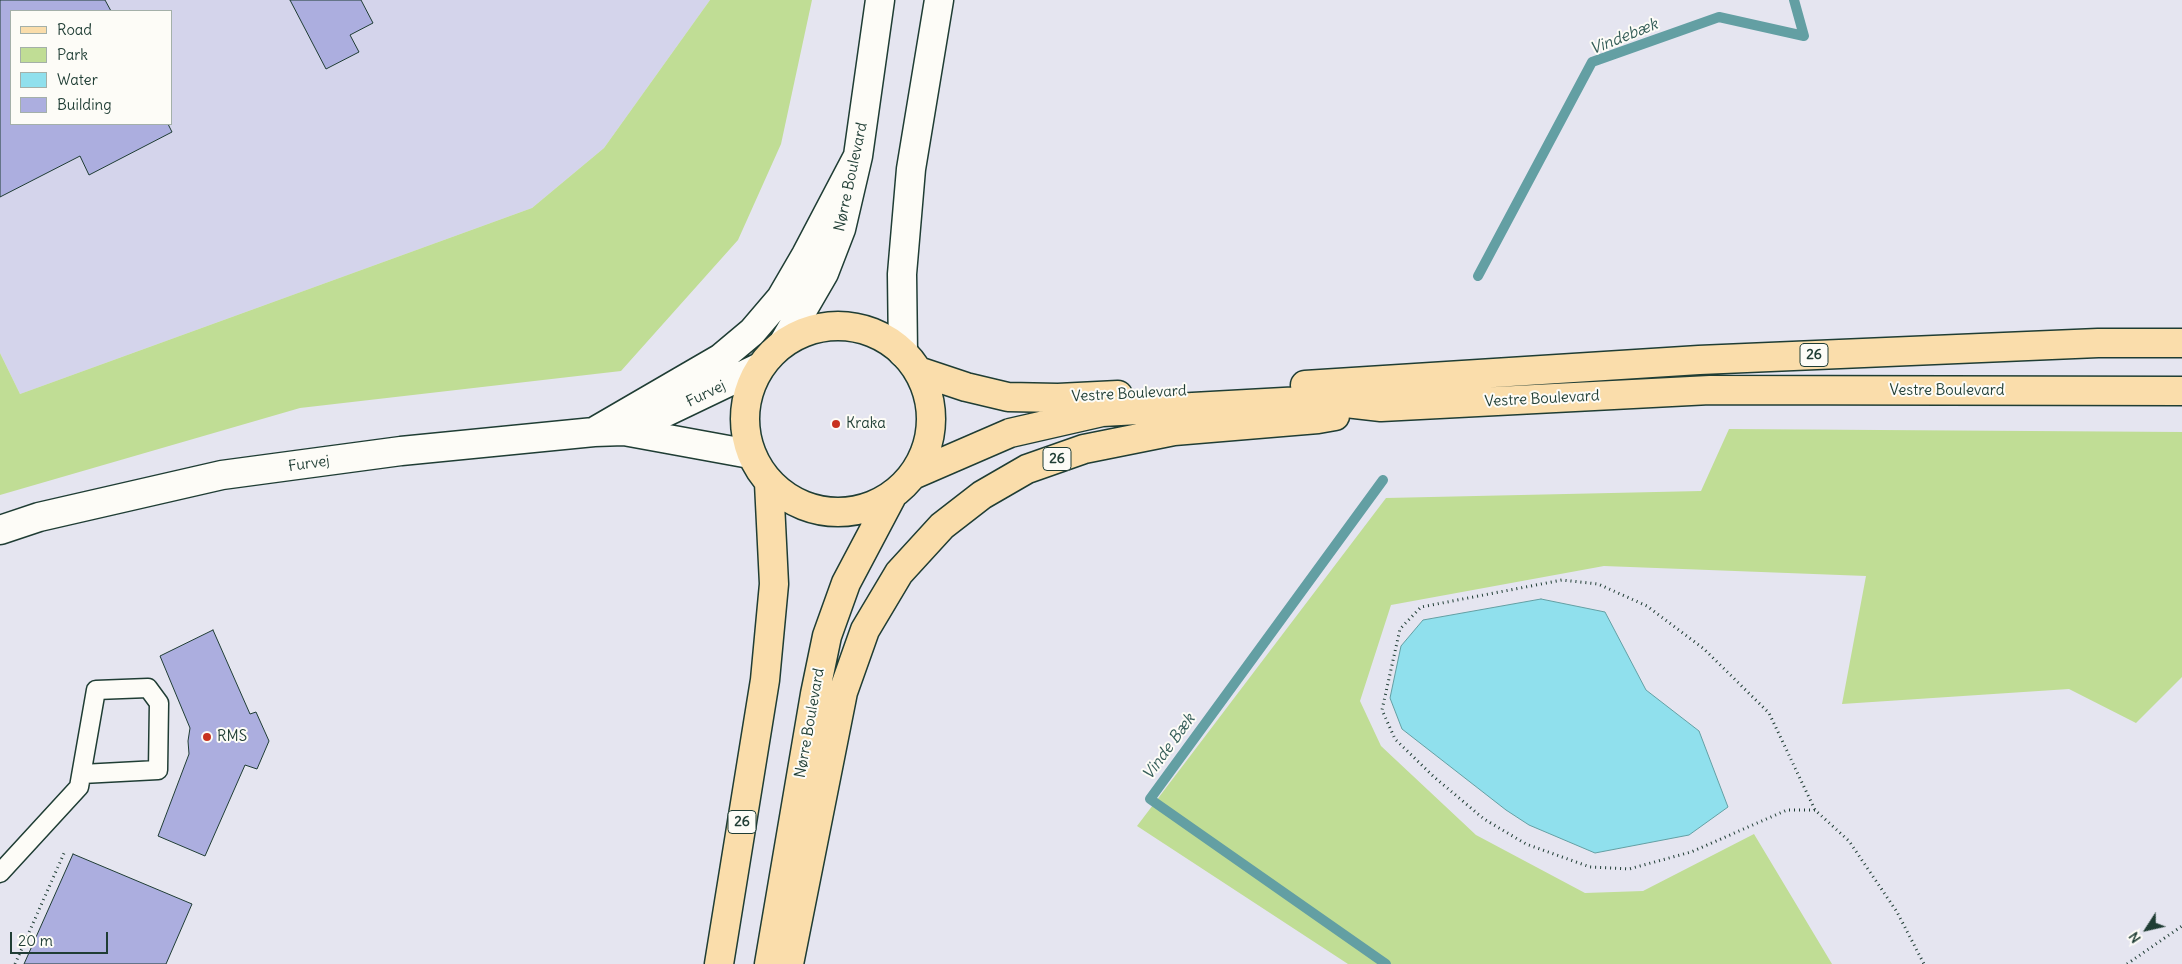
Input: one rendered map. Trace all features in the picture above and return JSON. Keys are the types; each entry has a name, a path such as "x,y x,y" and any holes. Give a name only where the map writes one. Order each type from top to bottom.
{"main road":[{"name":"Nørre Boulevard","path":"784,342 824,273 841,229 858,156 880,0"},
{"path":"911,362 902,274 911,169 939,0"},
{"path":"594,432 721,358 752,332 781,298 858,156"},
{"name":"26","path":"833,326 859,328 883,337 911,362 928,396 932,424 926,450 913,475 892,496 868,508 842,513 815,510 790,500 768,482 750,454 744,424 747,394 760,367 784,342 807,331 833,326"},
{"name":"Vestre Boulevard","path":"911,362 966,387 1008,397 1058,398 1361,382 1699,360 2098,343 2182,343"},
{"name":"Furvej","path":"624,431 698,398 760,367"},
{"name":"Vestre Boulevard","path":"913,475 1010,433 1102,412 1320,400 1381,407 1710,390 2182,391"},
{"name":"26","path":"789,964 843,692 865,630 899,573 942,526 982,495 1027,469 1084,449 1174,431 1318,419 1381,407"},
{"name":"Furvej","path":"0,530 39,517 222,475 400,451 594,432 624,431 750,454"},
{"name":"26","path":"719,964 765,680 774,584 768,482"},
{"name":"Nørre Boulevard","path":"769,964 815,694 827,636 846,583 892,496"}],"lane":[{"path":"0,873 79,786 96,690 148,688 159,704 158,770 82,774"}],"path":[{"path":"1815,810 1787,810 1691,852 1629,869 1590,867 1526,844 1484,819 1433,776 1395,739 1382,710 1400,629 1421,607 1562,580 1598,584 1647,606 1704,649 1769,713 1815,810 1849,841 1897,912 1924,964"},
{"path":"15,964 65,851"},
{"path":"2127,964 2182,926"}],"shaded area":[{"path":"0,0 710,0 604,148 532,208 20,394 0,353"}],"green space":[{"path":"710,0 812,0 781,144 738,240 621,371 300,408 0,495 0,353 20,394 532,208 604,148"},
{"path":"1729,429 2182,432 2182,677 2136,723 2069,689 1842,704 1866,576 1604,566 1391,605 1360,701 1381,746 1476,835 1585,893 1643,891 1754,834 1832,964 1348,964 1137,826 1386,498 1701,491"}],"water":[{"path":"1541,599 1605,612 1646,690 1699,731 1728,807 1689,835 1595,853 1529,825 1506,810 1402,729 1390,698 1401,646 1423,620"}],"building":[{"path":"0,0 105,0 110,10 10,10 10,125 168,125 172,132 89,175 80,156 0,197"},
{"path":"290,0 361,0 373,23 350,35 359,52 326,69"},
{"path":"213,630 250,714 256,712 269,741 257,769 245,765 205,856 158,836 189,754 190,728 160,656"},
{"path":"73,854 192,904 166,964 24,964"}],"waterway":[{"name":"Vindebæk","path":"1478,276 1592,62 1719,17 1804,36 1794,0"},
{"name":"Vinde Bæk","path":"1383,480 1150,799 1386,964"}],"place":[{"name":"Kraka","path":"836,424"},
{"name":"RMS","path":"207,737"}]}
